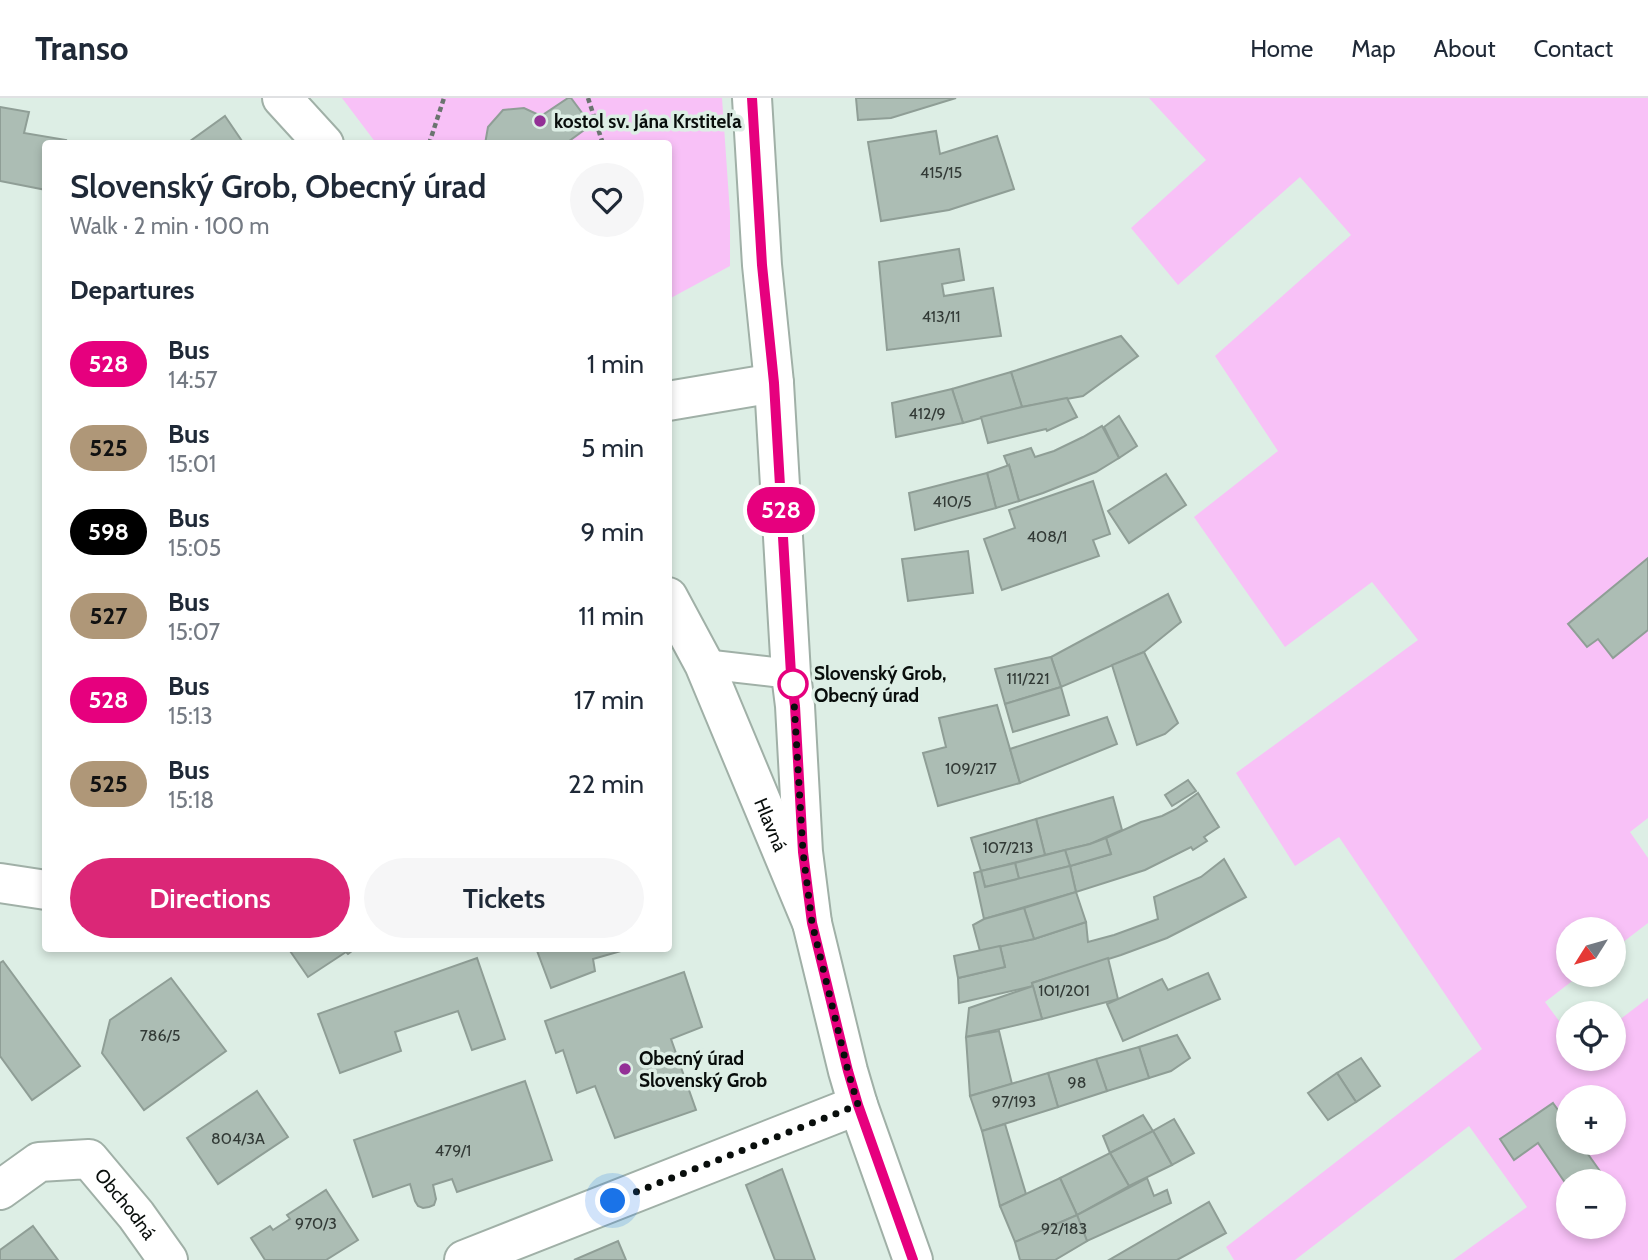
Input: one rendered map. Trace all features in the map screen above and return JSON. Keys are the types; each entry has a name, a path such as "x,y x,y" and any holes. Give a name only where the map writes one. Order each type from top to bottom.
{"street":[{"path":"282,98 320,140"},
{"path":"752,98 762,265 774,383 803,852 812,923"},
{"path":"672,400 774,383"},
{"name":"Hlavná","path":"672,604 704,664 812,923 858,1105 913,1260"},
{"path":"0,883 42,889"},
{"path":"464,1260 858,1105"},
{"name":"Obchodná","path":"0,1190 39,1162 89,1159 136,1215 168,1260"}],"lane":[{"path":"704,664 791,674"}],"path":[{"path":"430,140 444,98"},
{"path":"588,98 602,140"}],"shaded area":[{"path":"342,98 722,98 730,213 730,266 672,297 672,140 374,140"},
{"path":"1149,98 1648,98 1648,818 1630,832 1648,858 1648,923 1626,940 1626,917 1556,917 1556,987 1564,987 1545,1002 1556,1017 1556,1071 1626,1071 1626,1015 1648,998 1648,1260 1453,1260 1527,1207 1469,1126 1295,1260 1234,1260 1226,1247 1482,1049 1339,837 1295,866 1236,773 1418,640 1372,582 1285,647 1194,517 1278,451 1215,356 1351,235 1300,177 1178,285 1131,228 1206,160"}],"building":[{"name":"kostol sv. Jána Krstiteľa","path":"571,98 591,125 570,140 486,140 488,127 503,110 524,108 541,116"},
{"path":"856,98 956,98 891,118 858,120"},
{"path":"0,107 29,112 24,133 66,140 42,140 42,189 0,181"},
{"path":"225,116 241,140 192,140"},
{"path":"936,131 940,154 997,136 1014,189 949,210 881,221 868,142"},
{"path":"959,249 964,280 942,284 944,296 993,288 1001,336 887,350 879,262"},
{"path":"1121,336 1138,356 1083,396 1022,407 1011,372"},
{"path":"1011,372 1022,407 963,423 952,389"},
{"path":"952,389 963,423 896,437 892,403"},
{"path":"1067,398 1077,417 1047,431 1046,429 988,443 981,417"},
{"path":"1119,416 1137,446 1119,458 1104,427"},
{"path":"1102,426 1119,458 1096,472 1019,501 1004,456 1031,448 1035,457 1054,451"},
{"path":"1009,465 1019,501 996,508 987,473"},
{"path":"987,473 996,508 915,530 909,493"},
{"path":"1166,474 1186,505 1129,543 1108,511"},
{"path":"1093,481 1110,534 1093,540 1099,556 1002,590 984,539 1015,528 1009,510"},
{"path":"968,551 973,593 908,601 902,559"},
{"path":"1648,558 1648,630 1613,658 1598,639 1587,647 1568,624"},
{"path":"1168,594 1181,622 1144,652 1061,687 1051,657"},
{"path":"1144,652 1178,723 1165,734 1137,745 1112,665"},
{"path":"1051,657 1061,687 1005,704 995,669"},
{"path":"1061,687 1069,715 1013,732 1005,704"},
{"path":"997,705 1020,783 938,806 923,753 946,747 939,718"},
{"path":"1107,717 1117,744 1020,783 1010,749"},
{"path":"1188,780 1196,791 1172,806 1165,795"},
{"path":"1198,793 1219,827 1204,837 1207,841 1193,850 1191,847 1145,870 1076,892 1070,866 1111,854 1106,838 1162,816"},
{"path":"1113,797 1122,830 1090,844 1045,855 1036,819"},
{"path":"1036,819 1045,855 981,871 971,838"},
{"path":"1106,838 1111,854 1070,866 1065,850"},
{"path":"1065,850 1070,866 1019,879 1015,863"},
{"path":"1224,859 1246,897 1167,938 1121,955 1032,983 1033,986 959,1003 958,978 1005,967 1000,946 1034,939 1086,922 1088,942 1158,919 1154,897 1201,877"},
{"path":"1015,863 1019,879 985,887 981,871"},
{"path":"1070,866 1076,892 984,919 974,873 981,871 985,887"},
{"path":"1076,892 1086,922 1034,939 1024,908"},
{"path":"1024,908 1034,939 980,951 973,925 984,919"},
{"path":"1000,946 1005,967 958,978 954,956"},
{"path":"291,952 346,952 308,977"},
{"path":"538,952 618,952 593,959 595,971 551,988"},
{"path":"477,958 505,1039 472,1050 458,1011 395,1032 401,1051 340,1073 318,1014"},
{"path":"1108,958 1118,999 1042,1019 1032,983"},
{"path":"3,961 80,1066 32,1100 0,1056 0,963"},
{"name":"Obecný úrad Slovenský Grob","path":"684,972 702,1027 671,1039 696,1110 615,1138 595,1086 577,1093 563,1050 556,1053 545,1021"},
{"path":"1208,973 1220,999 1123,1041 1107,1004 1162,979 1168,990"},
{"path":"171,978 226,1051 144,1110 102,1053 110,1020"},
{"path":"1033,986 1042,1019 966,1037 969,1008"},
{"path":"999,1031 1012,1084 970,1096 966,1037"},
{"path":"1177,1035 1190,1058 1171,1071 1149,1078 1139,1047"},
{"path":"1139,1047 1149,1078 1107,1091 1096,1059"},
{"path":"1361,1058 1380,1086 1356,1102 1337,1073"},
{"path":"1096,1059 1107,1091 1058,1107 1048,1073"},
{"path":"1048,1073 1058,1107 982,1131 970,1096"},
{"path":"1337,1073 1356,1102 1328,1120 1308,1093"},
{"path":"525,1081 552,1160 457,1192 452,1179 433,1185 436,1199 434,1205 429,1207 418,1206 410,1184 373,1197 354,1140"},
{"path":"257,1091 288,1137 218,1184 187,1138"},
{"path":"1553,1103 1556,1107 1556,1155 1589,1155 1598,1169 1556,1169 1538,1143 1514,1160 1500,1139"},
{"path":"1143,1115 1153,1131 1110,1153 1103,1136"},
{"path":"1174,1119 1194,1153 1172,1165 1153,1131"},
{"path":"1005,1124 1026,1194 1000,1206 982,1131"},
{"path":"1153,1131 1172,1165 1129,1186 1110,1153"},
{"path":"1110,1153 1129,1186 1077,1215 1060,1178"},
{"path":"782,1169 815,1260 775,1260 746,1185"},
{"path":"1060,1178 1077,1215 1015,1242 1000,1206"},
{"path":"1147,1178 1154,1196 1167,1190 1171,1203 1087,1241 1077,1215"},
{"path":"326,1190 358,1240 326,1260 265,1260 251,1238 270,1226 273,1230 290,1219 287,1215"},
{"path":"1209,1202 1226,1233 1177,1260 1109,1260"},
{"path":"1077,1215 1087,1241 1055,1260 1020,1260 1015,1242"},
{"path":"33,1226 58,1260 0,1260 0,1250"},
{"path":"618,1241 626,1260 574,1260"}],"bus line":[{"name":"528","path":"752,98 762,265 774,383 803,852 812,923 858,1105 913,1260"}],"place":[{"name":"kostol sv. Jána Krstiteľa","path":"540,121"},
{"name":"Slovenský Grob, Obecný úrad","path":"793,684"},
{"name":"Obecný úrad Slovenský Grob","path":"625,1069"}],"route":[{"path":"613,1201 858,1105 812,923 803,852 793,684"}]}
